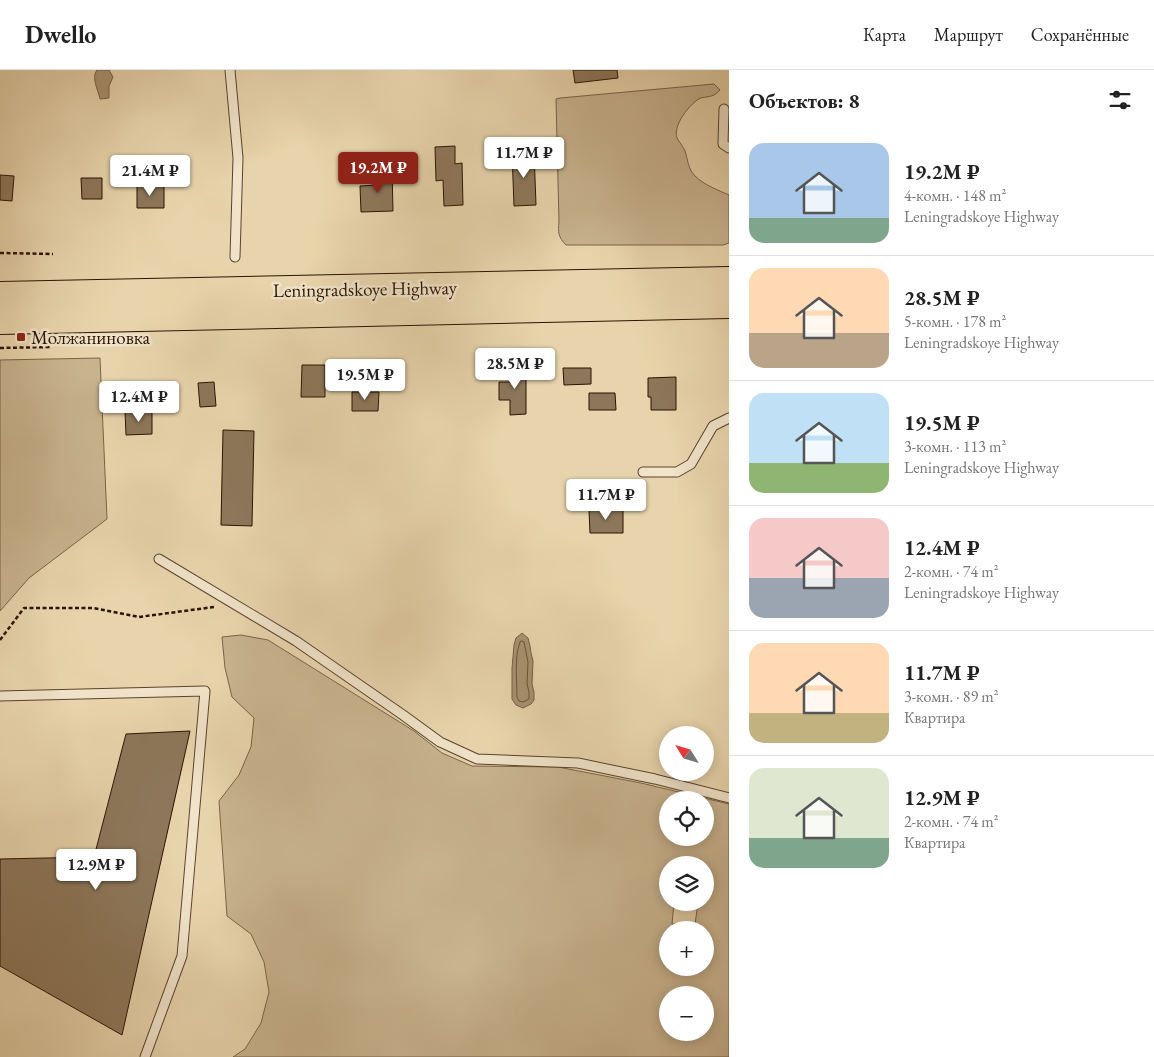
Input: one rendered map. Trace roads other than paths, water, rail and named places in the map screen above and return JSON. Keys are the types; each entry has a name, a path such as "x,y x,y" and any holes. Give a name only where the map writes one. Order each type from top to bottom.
{"highway":[{"name":"Leningradskoye Highway","path":"0,296 729,281"},
{"name":"Leningradskoye Highway","path":"0,320 729,304"}],"lane":[{"path":"230,70 238,158 235,257"},
{"path":"724,109 723,144 729,148"},
{"path":"643,472 677,472 691,464 713,426 729,418"},
{"path":"159,559 296,641 440,742 476,759 578,763 655,778 729,798"},
{"path":"0,696 205,692 182,956 145,1057"}],"water":[{"path":"97,70 109,70 113,77 109,86 109,98 100,99 95,80"},
{"path":"522,633 528,638 530,646 533,661 532,684 534,692 534,700 523,708 516,705 512,699 514,645 516,638"}],"place":[{"name":"Молжаниновка","path":"21,337"}]}
